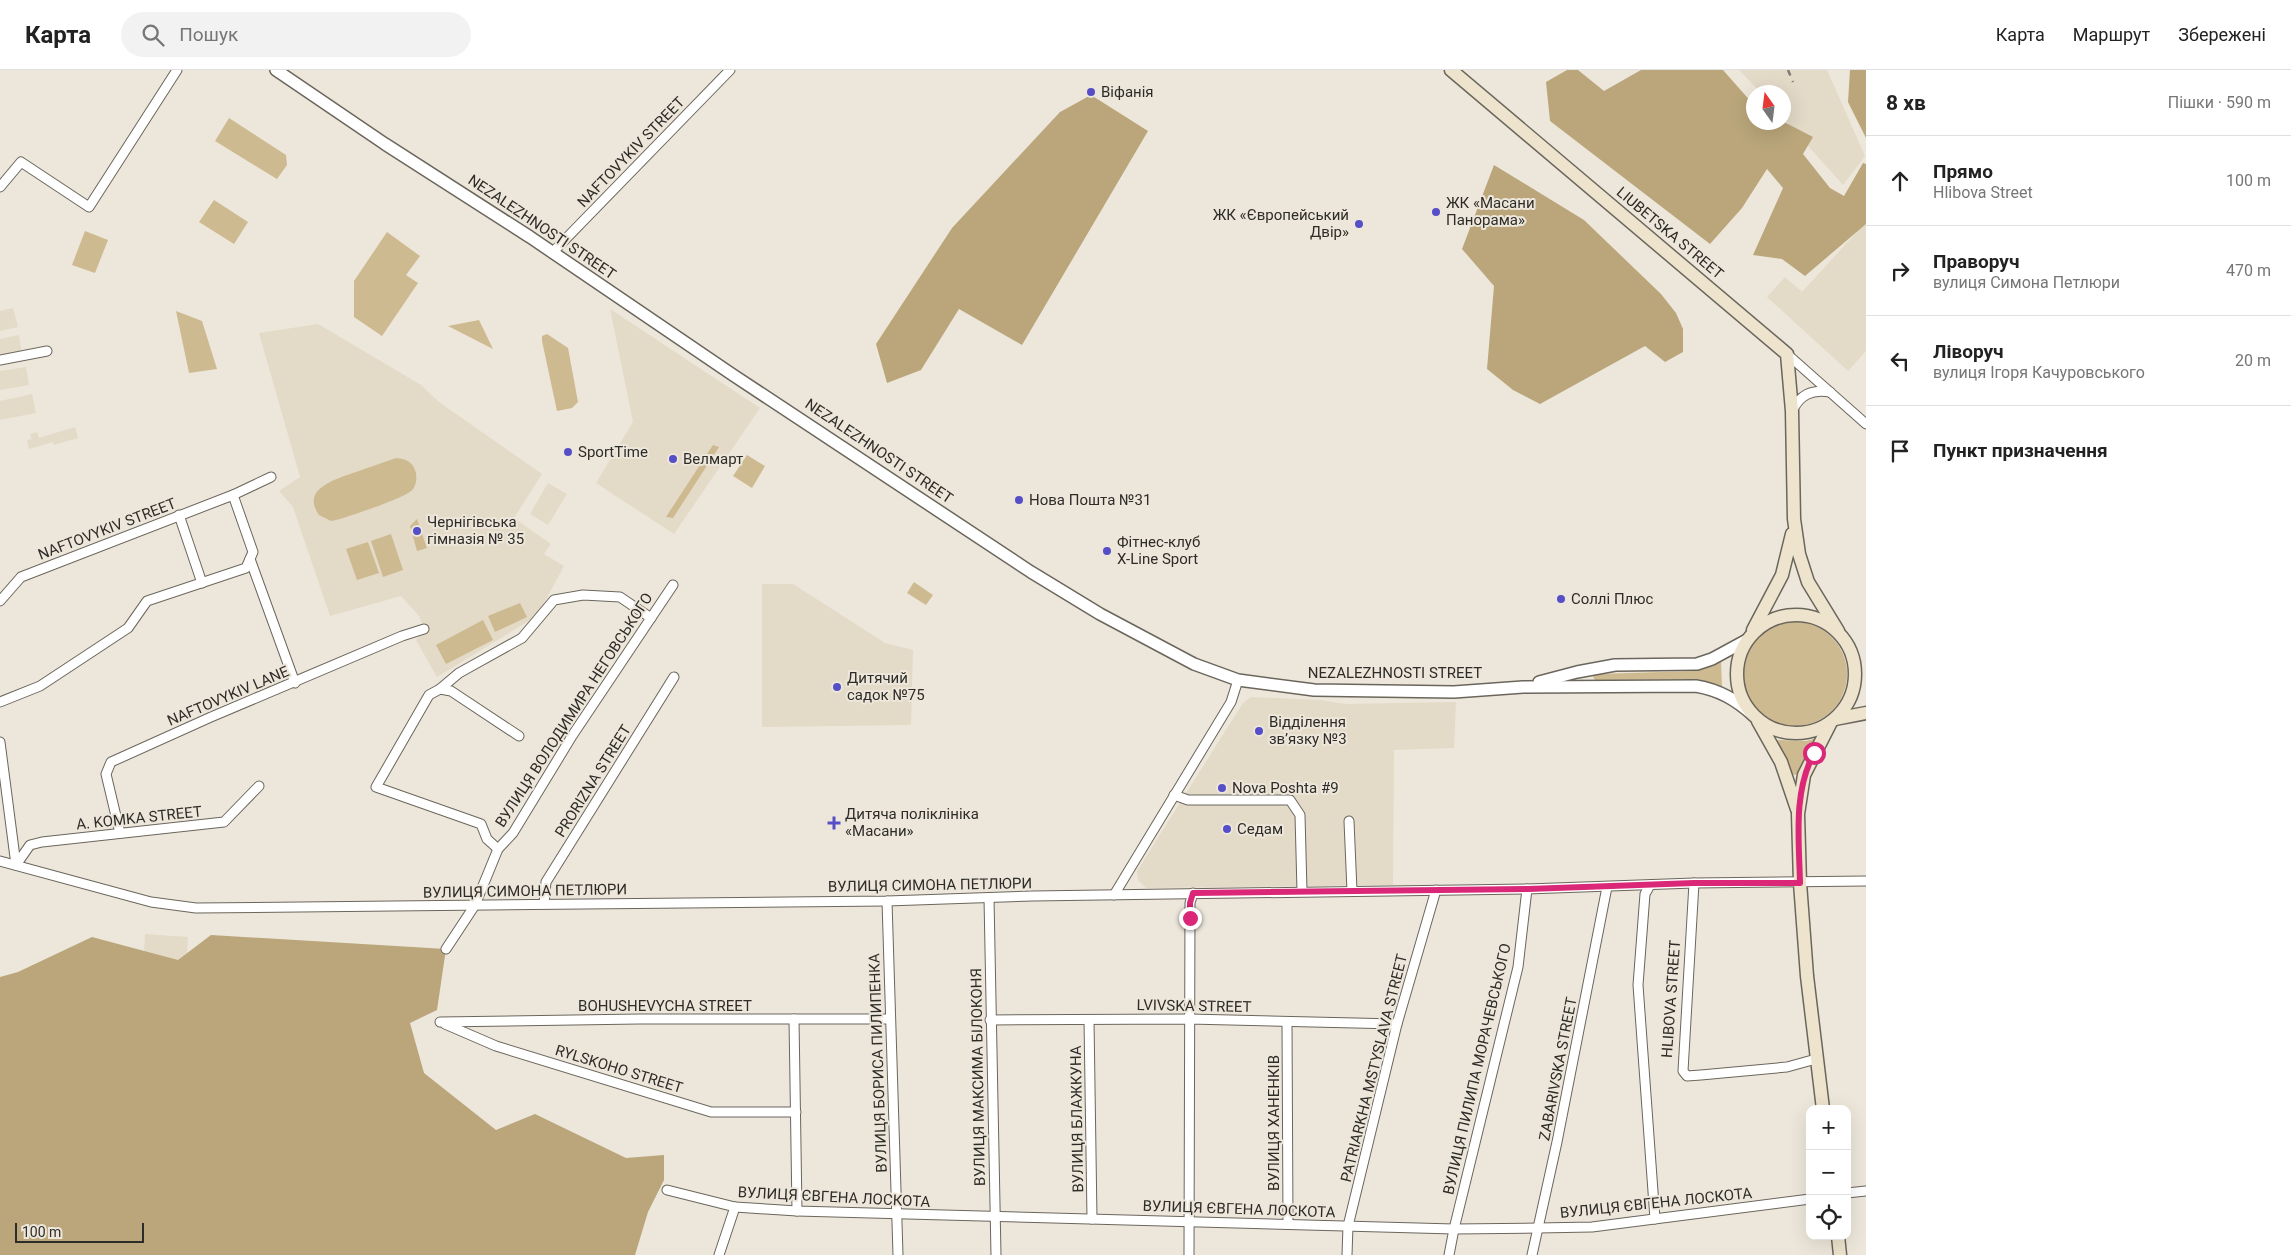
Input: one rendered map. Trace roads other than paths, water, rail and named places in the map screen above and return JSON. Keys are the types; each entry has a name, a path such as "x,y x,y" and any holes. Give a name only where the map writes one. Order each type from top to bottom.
{"main road":[{"name":"LIUBETSKA STREET","path":"1451,70 1787,354"},
{"path":"1787,354 1792,412 1794,519 1803,569 1808,582 1838,631"},
{"path":"1748,638 1782,575 1789,551 1794,519"},
{"name":"NEZALEZHNOSTI STREET","path":"1866,667 1850,649 1838,631 1817,618 1793,614 1769,620 1748,638 1738,661 1736,672 1740,695 1755,716 1766,725 1787,732 1810,731 1833,720 1866,713"},
{"name":"NEZALEZHNOSTI STREET","path":"1833,720 1850,698 1854,686 1856,674 1850,649"},
{"path":"1755,716 1781,762 1798,814"},
{"path":"1822,1105 1816,1059 1800,883 1798,814 1804,775 1833,720"},
{"path":"1838,1240 1840,1255"}],"street":[{"path":"0,188 21,162 89,208 177,70"},
{"name":"NEZALEZHNOSTI STREET","path":"276,70 1031,572 1100,614 1194,664 1238,680 1314,690 1465,691 1523,687 1696,686 1726,695 1755,716"},
{"name":"NAFTOVYKIV STREET","path":"552,253 730,70"},
{"path":"0,360 47,351"},
{"name":"LIUBETSKA STREET","path":"1787,354 1866,424"},
{"path":"1792,412 1796,402 1804,396 1820,391 1830,392"},
{"name":"NAFTOVYKIV STREET","path":"0,601 21,577 233,495 271,477"},
{"path":"0,702 40,686 128,628 146,601 246,568 252,552 233,495"},
{"path":"179,515 202,583"},
{"path":"250,558 295,683"},
{"name":"ВУЛИЦЯ ВОЛОДИМИРА НЕГОВСЬКОГО","path":"446,949 474,904 498,849 513,833 572,736 673,585"},
{"path":"498,849 486,840 481,824 376,787 429,695 440,690 458,673 522,638 554,600 583,595 620,597 651,618"},
{"name":"NAFTOVYKIV LANE","path":"120,833 106,774 112,762 402,636 424,629"},
{"name":"NEZALEZHNOSTI STREET","path":"1523,687 1577,672 1615,665 1697,664 1712,659 1748,638"},
{"name":"PRORIZNA STREET","path":"544,904 546,882 674,676"},
{"path":"1114,895 1234,695 1238,680"},
{"path":"440,690 451,691 519,736"},
{"path":"0,742 16,865"},
{"name":"A. KOMKA STREET","path":"16,865 30,845 224,822 259,786"},
{"path":"1174,795 1188,800 1290,800 1300,815 1302,891"},
{"path":"1349,821 1352,891"},
{"name":"ВУЛИЦЯ СИМОНА ПЕТЛЮРИ","path":"0,861 151,902 196,908 887,901 1193,893 1528,889 1694,883 1866,881"},
{"name":"HLIBOVA STREET","path":"1694,883 1695,892 1683,1071 1687,1076 1710,1074 1787,1067 1816,1059"},
{"path":"1650,885 1645,894 1638,985 1656,1219"},
{"name":"ZABARIVSKA STREET","path":"1532,1255 1607,887"},
{"name":"ВУЛИЦЯ ПИЛИПА МОРАЧЕВСЬКОГО","path":"1449,1255 1518,967 1528,889"},
{"name":"PATRIARKHA MSTYSLAVA STREET","path":"1346,1255 1348,1226 1397,1024 1436,890"},
{"path":"1190,1255 1189,1019 1190,903 1193,893"},
{"name":"ВУЛИЦЯ МАКСИМА БІЛОКОНЯ","path":"988,898 996,1255"},
{"name":"ВУЛИЦЯ БОРИСА ПИЛИПЕНКА","path":"887,901 898,1255"},
{"path":"794,1019 797,1211"},
{"name":"BOHUSHEVYCHA STREET","path":"440,1022 890,1019"},
{"name":"LVIVSKA STREET","path":"990,1020 1189,1019 1397,1024"},
{"name":"ВУЛИЦЯ БЛАЖКУНА","path":"1089,1020 1092,1219"},
{"name":"RYLSKOHO STREET","path":"440,1022 496,1046 710,1112 796,1112"},
{"name":"ВУЛИЦЯ ХАНЕНКІВ","path":"1287,1022 1288,1224"},
{"name":"ВУЛИЦЯ ЄВГЕНА ЛОСКОТА","path":"667,1190 735,1207 797,1211 1454,1229 1592,1227 1806,1200"},
{"path":"1851,1193 1866,1191"},
{"path":"719,1255 735,1207"}],"railway":[{"path":"1788,70 1793,82"}],"place":[{"name":"Віфанія","path":"1091,92"},
{"name":"ЖК «Масани Панорама»","path":"1436,212"},
{"name":"ЖК «Європейський Двір»","path":"1359,224"},
{"name":"SportTime","path":"568,452"},
{"name":"Велмарт","path":"673,459"},
{"name":"Нова Пошта №31","path":"1019,500"},
{"name":"Чернігівська гімназія № 35","path":"417,531"},
{"name":"Фітнес-клуб X-Line Sport","path":"1107,551"},
{"name":"Соллі Плюс","path":"1561,599"},
{"name":"Дитячий садок №75","path":"837,687"},
{"name":"Відділення зв’язку №3","path":"1259,731"},
{"name":"Nova Poshta #9","path":"1222,788"},
{"name":"Дитяча поліклініка «Масани»","path":"834,823"},
{"name":"Седам","path":"1227,829"}]}
